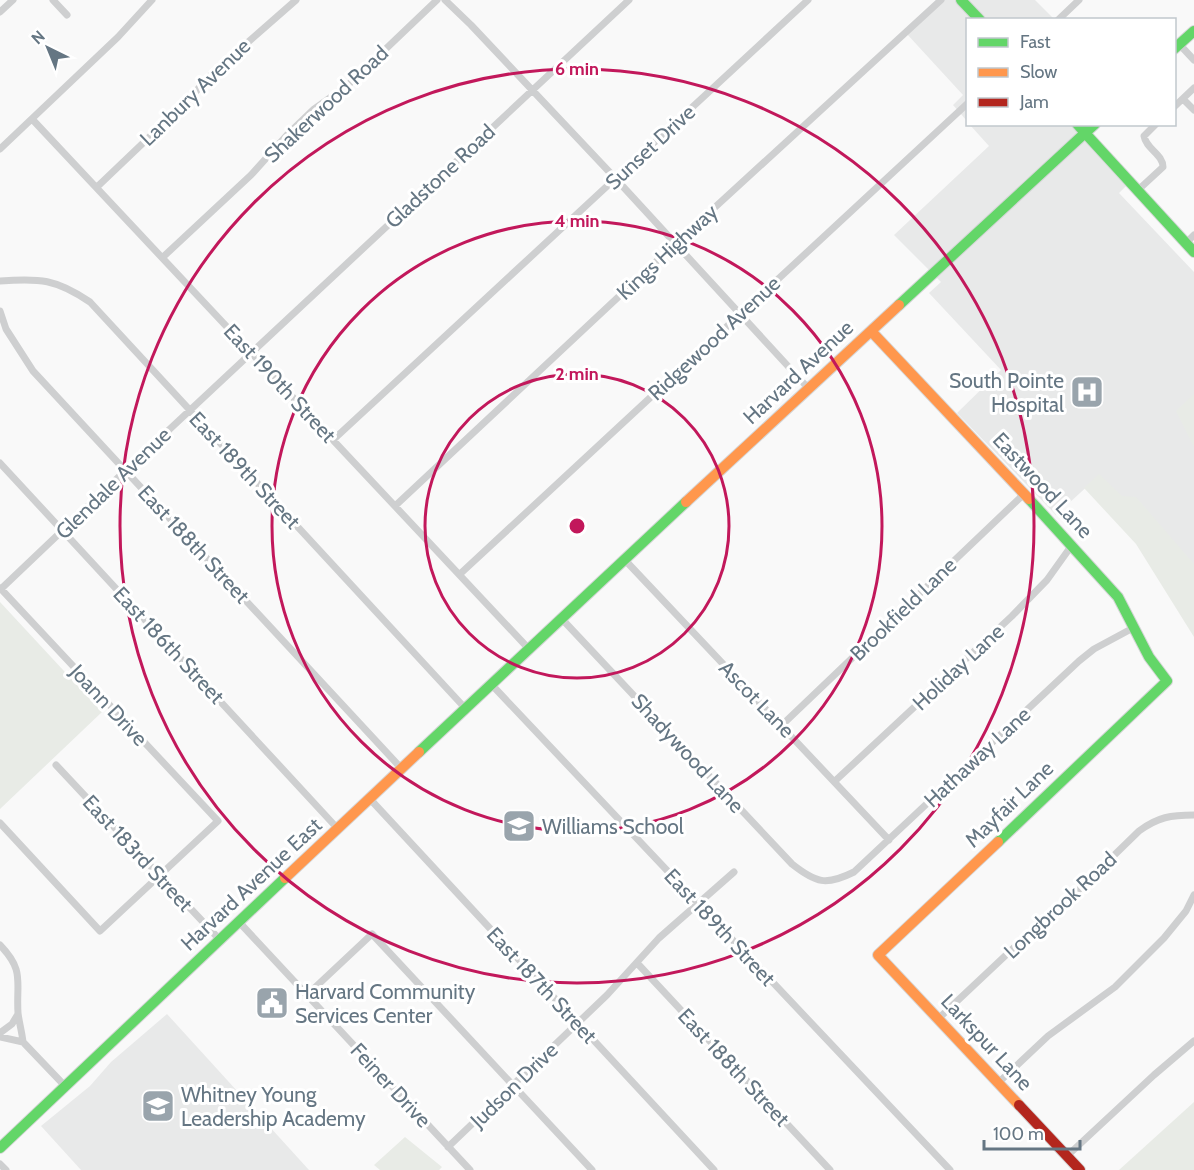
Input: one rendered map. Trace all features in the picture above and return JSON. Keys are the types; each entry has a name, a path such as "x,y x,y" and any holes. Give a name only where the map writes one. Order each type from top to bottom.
{"main road":[{"path":"961,0 978,18"},
{"path":"1177,47 1194,31"},
{"path":"1079,126 1137,191 1190,239 1194,252"},
{"name":"Harvard Avenue","path":"528,648 1093,126"},
{"name":"Eastwood Lane","path":"871,331 1113,590 1133,628 1167,681"},
{"name":"Harvard Avenue East","path":"0,1148 528,648"},
{"name":"Mayfair Lane","path":"879,955 1167,681"},
{"name":"Larkspur Lane","path":"879,955 1080,1170"}],"street":[{"path":"0,12 13,0"},
{"path":"53,0 67,15"},
{"path":"0,149 118,37 152,0"},
{"name":"Lanbury Avenue","path":"97,187 213,73 296,0"},
{"name":"Shakerwood Road","path":"163,257 251,175 286,135 314,109 348,85 437,0"},
{"path":"445,0 676,243 809,389"},
{"name":"Gladstone Road","path":"251,352 629,0"},
{"name":"Sunset Drive","path":"333,440 808,0"},
{"name":"Kings Highway","path":"395,506 676,243 941,0"},
{"path":"1060,18 1079,0"},
{"path":"1177,47 1194,60"},
{"path":"1176,105 1194,88"},
{"path":"1183,99 1194,110"},
{"name":"Ridgewood Avenue","path":"460,574 966,105"},
{"name":"East 190th Street","path":"32,119 528,648"},
{"path":"1137,191 1163,167 1164,163 1145,141 1144,136 1154,126"},
{"name":"East 189th Street","path":"0,281 42,280 61,284 90,302 465,708"},
{"name":"East 188th Street","path":"0,311 6,329 33,371 401,768"},
{"name":"Glendale Avenue","path":"0,588 251,352"},
{"name":"East 186th Street","path":"0,463 338,829"},
{"name":"Brookfield Lane","path":"782,725 1024,494"},
{"name":"Holiday Lane","path":"835,781 1012,616 1047,580 1072,544"},
{"name":"Ascot Lane","path":"624,559 889,840"},
{"name":"Joann Drive","path":"0,588 218,821 160,876"},
{"name":"Shadywood Lane","path":"561,618 792,864 820,882"},
{"name":"Hathaway Lane","path":"820,882 839,880 854,872 1079,660 1094,649 1133,628"},
{"name":"East 189th Street","path":"491,684 950,1170"},
{"name":"East 183rd Street","path":"56,765 220,940"},
{"name":"East 187th Street","path":"370,799 714,1170"},
{"name":"Longbrook Road","path":"938,1019 1022,940 1061,908 1139,831 1151,822 1171,816 1194,815"},
{"path":"0,823 100,931 160,876"},
{"name":"Judson Drive","path":"448,1147 578,1024 638,964 659,938 734,872"},
{"path":"998,1083 1048,1036 1115,987 1164,938 1186,911 1194,896"},
{"name":"Feiner Drive","path":"238,922 470,1170"},
{"path":"307,995 372,934 592,1170"},
{"path":"0,945 12,958 19,976 18,1014 24,1042"},
{"name":"East 188th Street","path":"638,964 830,1170"},
{"path":"0,1035 12,1024 18,1014"},
{"path":"0,1035 24,1042 65,1086"},
{"path":"1067,1156 1194,1041"},
{"path":"0,1164 6,1170"}],"shaded area":[{"path":"940,0 1035,0 1053,18 966,18 966,120 953,105 963,95 906,33"},
{"name":"South Pointe Hospital","path":"971,126 1094,126 1086,133 1129,183 1119,193 1194,272 1194,609 1092,482 1056,515 957,413 1001,370 929,293 941,282 894,235 989,146"},
{"path":"1194,394 1194,447 1176,411"},
{"path":"1099,474 1122,496 1136,497 1194,564 1194,637 1136,544 1084,488"},
{"path":"0,602 102,712 0,809"},
{"name":"Whitney Young Leadership Academy","path":"167,1014 309,1170 81,1170 41,1126 90,1086 111,1062"},
{"path":"1194,1102 1194,1170 1119,1170"},
{"path":"405,1137 442,1167 439,1170 380,1170 374,1165"}],"traffic: fast":[{"path":"961,0 978,18"},
{"path":"1176,47 1194,31"},
{"path":"899,305 1085,133 1079,126"},
{"path":"1093,126 1085,133 1194,252"},
{"path":"998,842 1167,681 1149,657 1118,597 1029,499"},
{"path":"419,752 686,502"},
{"path":"0,1148 285,878"}],"traffic: slow":[{"path":"686,502 899,305"},
{"path":"871,331 1029,499"},
{"path":"285,878 419,752"},
{"path":"998,842 878,955 1019,1105"}],"traffic: jam":[{"path":"1019,1105 1080,1170"}],"place":[{"name":"South Pointe Hospital","path":"1087,392"},
{"name":"Williams School","path":"519,826"},
{"name":"Harvard Community Services Center","path":"272,1003"},
{"name":"Whitney Young Leadership Academy","path":"158,1106"}]}
